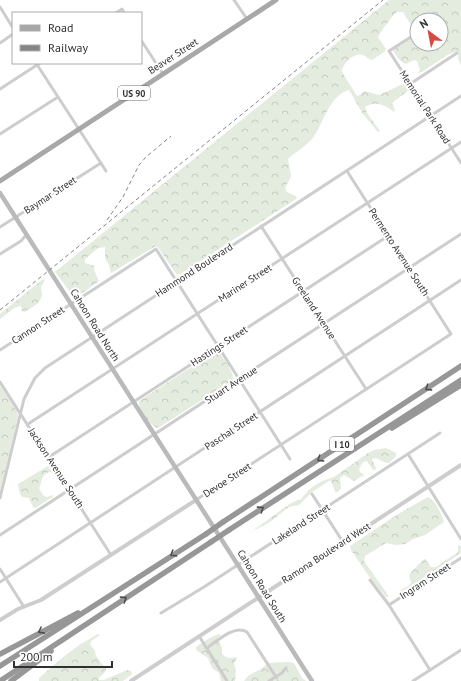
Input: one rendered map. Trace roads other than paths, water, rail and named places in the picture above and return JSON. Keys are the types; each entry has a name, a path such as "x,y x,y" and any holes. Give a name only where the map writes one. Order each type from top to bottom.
{"highway":[{"name":"I 10","path":"0,666 206,534 461,366"},
{"name":"I 10","path":"0,680 461,380"},
{"path":"360,445 372,440 461,386"},
{"path":"0,654 70,616 89,608"},
{"path":"10,681 92,621"}],"main road":[{"name":"Beaver Street","path":"0,180 276,0"},
{"name":"Cahoon Road North","path":"0,193 176,467"},
{"path":"176,467 196,500"},
{"name":"Cahoon Road South","path":"196,500 312,681"}],"street":[{"path":"234,0 247,19"},
{"path":"0,7 12,26"},
{"path":"0,42 12,35"},
{"name":"Memorial Park Road","path":"409,38 389,51 461,163"},
{"path":"142,41 164,74"},
{"path":"410,84 457,53"},
{"path":"0,89 37,64 106,171"},
{"name":"Hammond Boulevard","path":"0,498 22,406 27,393 38,374 51,363 461,96"},
{"path":"0,134 58,97"},
{"name":"Mariner Street","path":"28,424 461,142"},
{"name":"Baymar Street","path":"0,227 101,163"},
{"name":"Permento Avenue South","path":"347,171 451,334"},
{"name":"Greeland Avenue","path":"261,226 366,389"},
{"name":"Stuart Avenue","path":"0,535 461,234"},
{"path":"0,254 21,241 26,235"},
{"name":"Hastings Street","path":"49,457 388,236"},
{"name":"Cannon Street","path":"0,350 156,249 177,282"},
{"name":"Paschal Street","path":"0,582 461,280"},
{"path":"177,282 290,459"},
{"name":"Devoe Street","path":"0,620 41,600 451,334"},
{"name":"Jackson Avenue South","path":"0,382 111,555"},
{"name":"Lakeland Street","path":"161,613 238,565 440,433"},
{"path":"408,454 461,539"},
{"name":"Ramona Boulevard West","path":"133,681 199,636 461,465"},
{"path":"312,494 343,542"},
{"name":"Ingram Street","path":"389,605 461,558"},
{"path":"0,569 24,607"},
{"path":"370,580 389,605 430,670"},
{"path":"207,648 234,630 244,630 247,632 276,677"},
{"path":"199,636 227,681"},
{"path":"413,681 461,650"},
{"path":"269,681 282,673 286,668"}],"railway":[{"path":"0,310 383,0"},
{"path":"107,220 123,197 139,165 146,157 171,136"}]}
